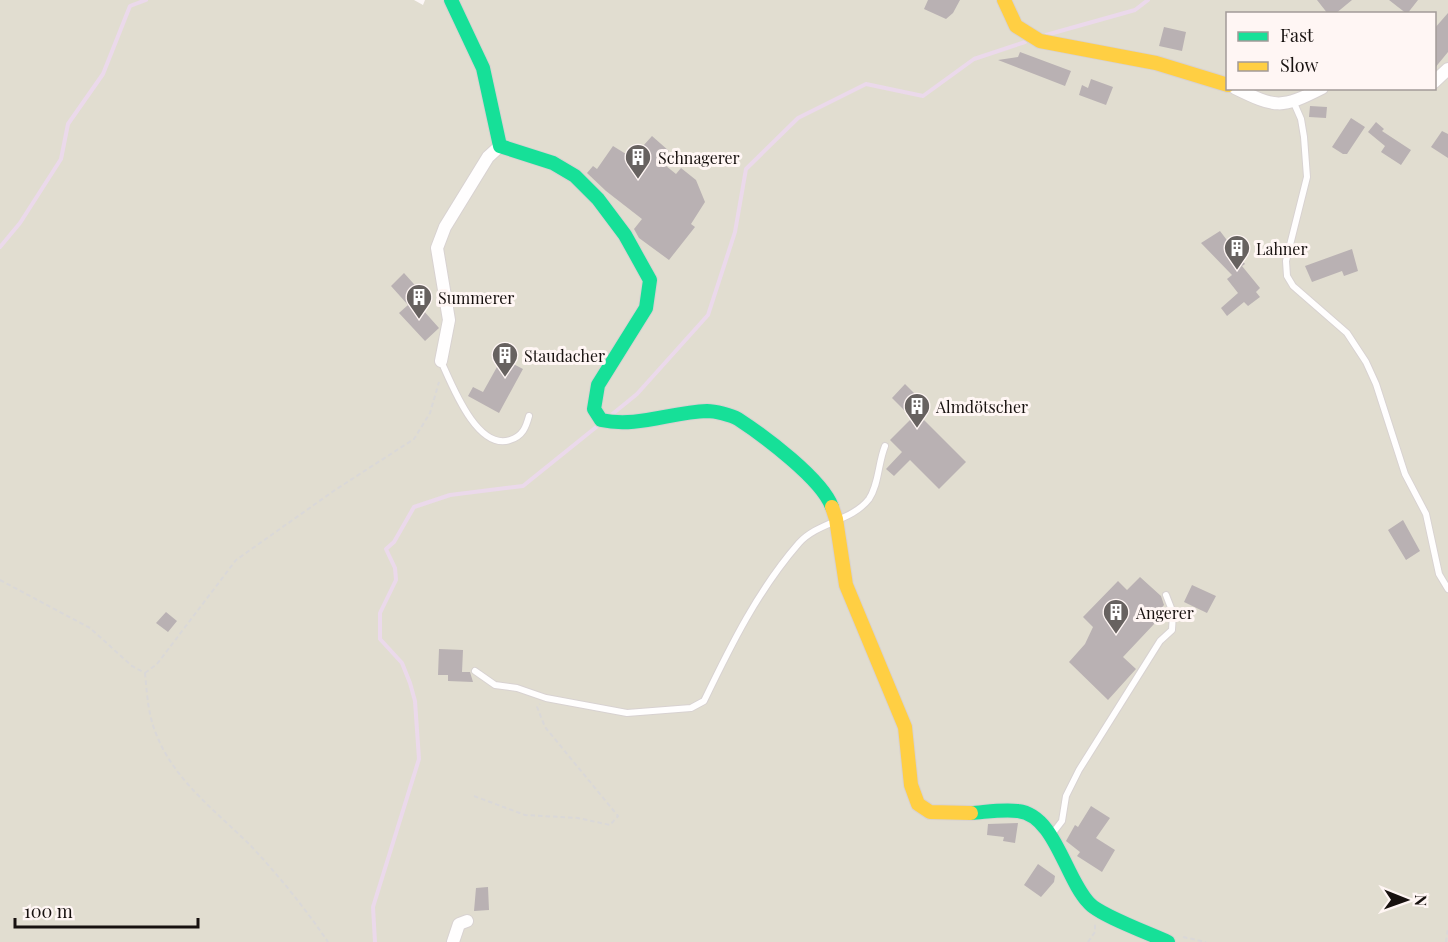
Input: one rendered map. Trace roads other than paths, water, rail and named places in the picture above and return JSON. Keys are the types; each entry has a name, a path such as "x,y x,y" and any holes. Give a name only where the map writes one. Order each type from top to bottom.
{"street":[{"path":"451,0 483,68 500,146"},
{"path":"1004,0 1010,18 1025,36 1040,41 1156,63 1226,85"},
{"path":"1436,80 1448,69"},
{"path":"1240,90 1268,102 1286,105 1318,90"},
{"path":"441,361 449,320 437,248 445,227 488,157 500,146"},
{"path":"500,146 552,163 575,176 598,199 625,235 650,280 646,308 598,385 594,409 607,421 708,411 736,418 814,479 828,497 836,519 846,585 905,727 911,785 918,804 930,812 946,814 1019,811 1038,818 1051,836 1069,875 1090,905 1168,942"},
{"path":"453,942 459,924 467,921"}],"lane":[{"path":"1294,103 1301,118 1307,177 1286,261 1287,276 1293,286 1347,333 1366,362 1376,384 1405,474 1426,514 1439,574 1448,589"},
{"path":"441,361 469,418 486,436 502,442 514,439 526,429 529,416"},
{"path":"475,671 495,686 516,688 546,698 627,713 691,708 704,701 748,615 782,564 802,540 836,519 844,518 868,500 877,481 878,463 885,446"},
{"path":"1051,836 1062,820 1066,796 1109,718 1160,640 1172,630 1173,614 1166,595"}],"waterway":[{"path":"0,247 20,223 61,159 68,124 103,74 130,6 146,0"},
{"path":"1046,35 1135,10 1148,0"},
{"path":"610,416 637,394 708,315 735,232 746,169 798,118 866,84 923,96 974,59 1025,42"},
{"path":"375,942 373,907 419,759 415,701 410,683 402,663 380,639 380,613 396,580 395,568 386,549 394,542 414,507 450,495 523,486 600,424"}],"place":[{"name":"Schnagerer","path":"638,180"},
{"name":"Lahner","path":"1237,271"},
{"name":"Summerer","path":"419,320"},
{"name":"Staudacher","path":"505,378"},
{"name":"Almdötscher","path":"917,429"},
{"name":"Angerer","path":"1116,635"}]}
